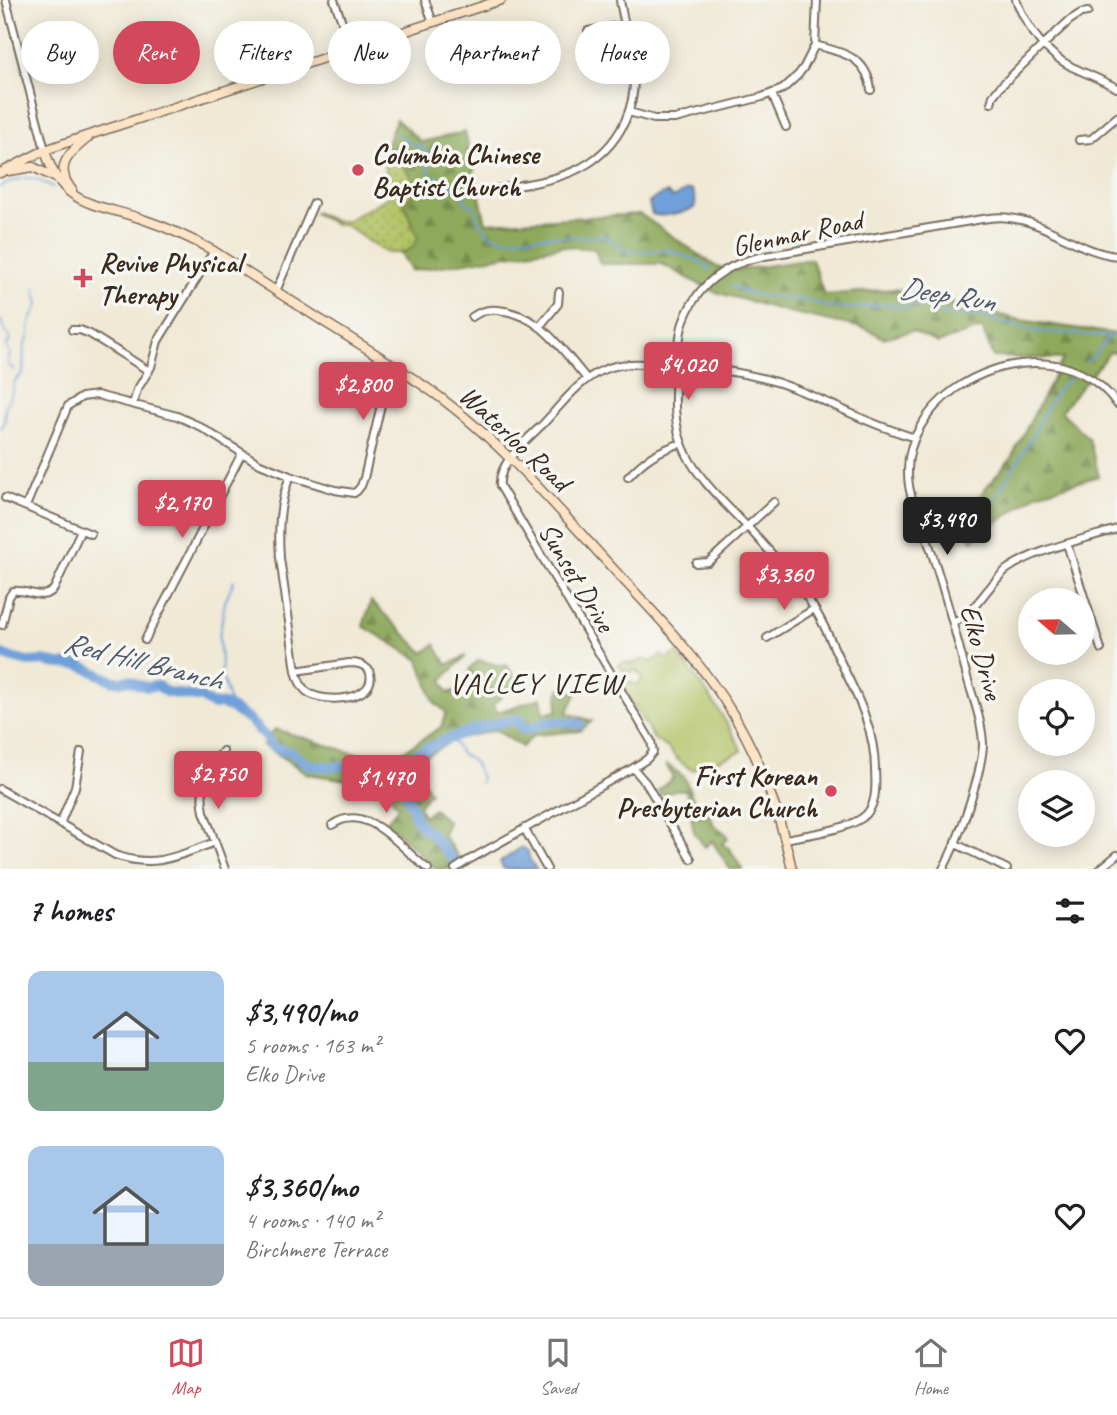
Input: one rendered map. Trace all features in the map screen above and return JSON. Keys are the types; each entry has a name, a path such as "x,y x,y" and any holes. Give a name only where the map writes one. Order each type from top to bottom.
{"main road":[{"path":"439,21 501,0"},
{"path":"0,173 45,150 328,57"},
{"path":"84,202 67,184 63,172 69,154 93,134"},
{"name":"Waterloo Road","path":"45,150 56,178 84,202 162,226 214,251 393,364 452,408 510,458 682,645 713,684 738,723 762,772 785,839 792,869"},
{"path":"0,173 33,167 56,178"}],"street":[{"path":"6,0 45,150"},
{"path":"334,0 342,21"},
{"path":"425,0 432,21"},
{"path":"620,0 623,21"},
{"path":"629,112 654,119 675,118 783,89 798,75 815,45 817,0"},
{"path":"1016,0 1027,24 1043,45 1061,61 1117,88"},
{"path":"991,103 1000,87 1043,45 1070,20 1088,12"},
{"path":"815,45 858,61 867,73 870,90"},
{"path":"484,191 547,180 578,170 594,160 608,148 621,129 629,112 634,84"},
{"path":"772,94 786,127"},
{"path":"1079,140 1091,139 1117,117"},
{"path":"276,290 314,203"},
{"name":"Glenmar Road","path":"785,839 846,825 862,818 875,797 875,763 862,704 814,609 796,582 694,468 682,443 675,416 677,366 681,331 690,307 706,284 740,262 996,217 1035,224 1087,248 1117,256"},
{"path":"134,404 137,390 153,361 158,341 214,251"},
{"path":"540,326 558,303 559,292"},
{"path":"472,317 484,310 502,310 523,316 540,326 587,379"},
{"path":"72,330 90,334 149,371"},
{"name":"Elko Drive","path":"943,869 956,844 975,787 983,747 980,725 953,622 909,487 908,464 915,438 926,416 952,391 987,373 1015,365 1046,363 1072,369 1096,382 1117,404"},
{"path":"26,506 65,411 72,402 82,397 97,395 187,420 260,464 290,476 348,493 358,491 364,478 388,375 393,364"},
{"path":"510,458 587,379 605,369 623,364 711,368 779,383 915,438"},
{"path":"628,478 655,453 682,443"},
{"path":"145,640 242,453"},
{"name":"Sunset Drive","path":"510,458 500,473 500,486 651,741 653,752 633,768"},
{"path":"290,476 281,507 278,540 296,671 298,680 306,691 327,698 355,696 367,690 371,680 369,670 356,663 296,671"},
{"path":"5,498 91,534"},
{"path":"696,563 708,562 774,502"},
{"path":"953,622 964,617 997,579 1014,565 1117,528"},
{"path":"2,625 13,591 46,595 54,589 81,530"},
{"path":"1067,544 1101,649"},
{"path":"767,638 814,609"},
{"path":"223,751 206,774 202,793 204,812 225,869"},
{"path":"60,824 75,787 81,752"},
{"path":"456,869 633,768 646,783 691,859"},
{"path":"0,789 115,855 135,862 164,860 215,842"},
{"path":"332,825 346,818 377,826 428,869"},
{"path":"524,828 547,869"},
{"path":"956,844 1007,869"},
{"path":"1100,869 1117,855"}],"green space":[{"path":"396,119 421,142 465,132 486,223 640,214 717,267 738,270 812,259 824,295 895,289 1020,320 1117,334 1117,353 1110,352 1061,411 1089,439 1099,476 1037,494 972,541 962,517 1011,458 1063,359 993,357 982,328 938,343 912,331 883,338 867,329 784,311 712,291 662,264 600,264 595,249 564,246 411,271 401,253 407,251 418,238 404,204 414,186 402,166 390,158 382,157"},
{"path":"388,156 406,169 414,184 413,191 404,204 418,238 413,247 401,253 388,253 345,225 334,224 314,213 334,221 346,221 392,195 382,157"},
{"path":"371,601 424,653 435,644 447,665 466,656 442,680 448,693 471,685 469,669 479,660 507,665 516,679 513,687 493,704 497,712 541,698 544,713 557,711 559,688 577,693 567,713 592,721 580,731 534,735 522,747 496,730 456,739 412,763 430,792 419,806 423,816 434,809 448,822 443,835 460,859 448,869 436,869 386,822 398,807 384,786 308,774 263,745 275,729 385,763 441,727 446,712 434,702 419,660 363,626"},
{"path":"677,653 712,700 742,751 692,770 654,739 622,686 627,681 636,685 641,682 642,676 635,670 627,673 618,665 625,662 632,664 643,659 652,662 661,655 667,659"},
{"path":"666,764 684,777 697,808 709,810 713,824 726,834 728,839 722,844 730,849 742,869 730,869 712,841 705,847 694,832 686,790 675,790 662,795 659,793 658,790 673,778"}],"water":[{"path":"692,190 694,195 694,208 673,214 652,214 649,203 655,198 667,193 673,198"},
{"path":"522,847 528,851 536,869 504,869 500,862"}],"waterway":[{"name":"Deep Run","path":"398,134 425,149 431,180 436,176 460,191 466,203 475,209 477,220 490,235 504,239 606,236 623,250 670,250 701,262 711,270"},
{"path":"0,187 27,178 53,187"},
{"name":"Deep Run","path":"731,286 751,294 811,301 828,307 916,305 950,315 984,317 1035,331 1117,337"},
{"path":"0,429 14,382 23,373 24,348 29,337 31,320 39,305 35,288"},
{"path":"0,320 10,339 6,345 11,354 8,365 15,370"},
{"path":"1086,362 1108,337"},
{"path":"970,531 1009,476 1050,401 1070,378"},
{"path":"231,708 222,676 219,637 225,602 234,580"},
{"name":"Red Hill Branch","path":"0,653 28,662 80,665 111,680 129,680 147,687 158,686 166,692 202,698 212,705 222,704 249,720 267,738 270,745 291,752 309,765 370,770 392,766 400,778 418,823 454,861"},
{"path":"394,767 423,750 454,737 503,722 519,719 520,727 525,730 552,722 580,724"},
{"path":"451,738 461,754 475,764 481,778 480,783"}],"place":[{"name":"Columbia Chinese Baptist Church","path":"358,170"},
{"name":"Revive Physical Therapy","path":"83,278"},
{"name":"First Korean Presbyterian Church","path":"831,791"}],"district":[{"name":"VALLEY VIEW","path":"536,683"}]}
